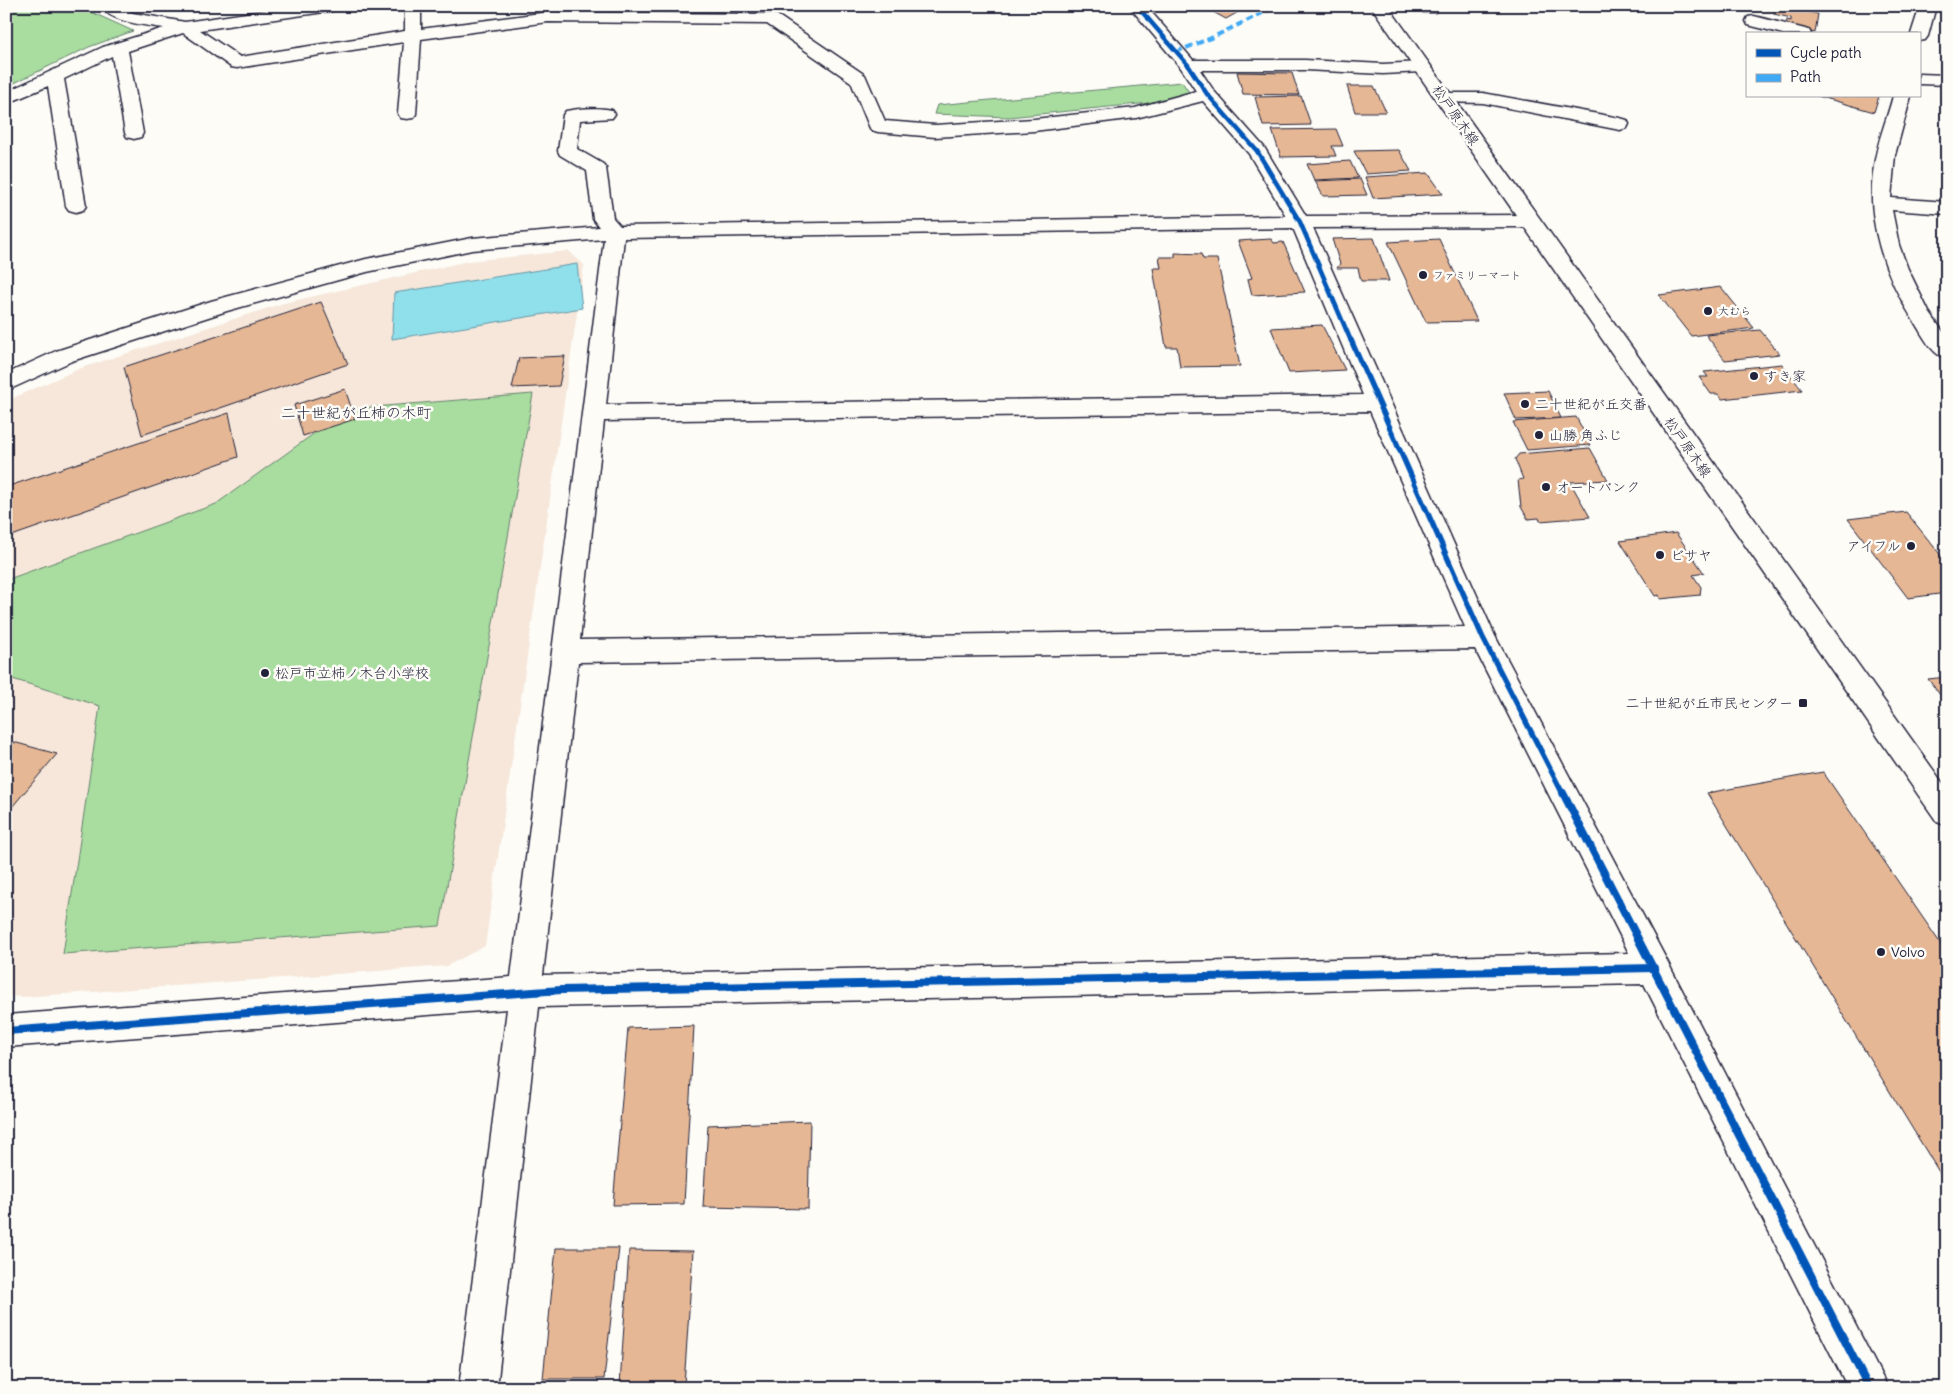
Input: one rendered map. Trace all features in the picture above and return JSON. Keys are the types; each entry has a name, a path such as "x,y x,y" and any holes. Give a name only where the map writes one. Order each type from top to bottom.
{"street":[{"path":"108,6 128,17 184,27 237,63 413,35 548,17 771,19 859,79 878,126 935,131 1034,125 1136,113 1207,94"},
{"path":"6,99 109,51 184,27 331,6"},
{"path":"407,114 413,35 413,6"},
{"path":"1137,6 1182,59 1207,94 1256,151 1300,222 1483,638 1869,1388"},
{"name":"松戸原木線","path":"1379,6 1947,813"},
{"path":"1920,33 1928,6"},
{"path":"1754,22 1795,32"},
{"path":"119,48 134,133"},
{"path":"1182,59 1383,69 1422,67"},
{"path":"55,77 76,206"},
{"path":"1920,79 1947,80"},
{"path":"1444,98 1483,98 1620,124"},
{"path":"1901,98 1882,172 1881,203 1886,232 1904,286 1947,352"},
{"path":"606,114 572,115 567,151 596,168 603,219 616,232"},
{"path":"1881,203 1947,208"},
{"path":"6,383 64,356 219,306 366,266 472,244 616,232 1300,222 1529,221"},
{"path":"478,1388 616,232"},
{"path":"594,413 1378,403"},
{"path":"565,650 1483,638"},
{"path":"6,1031 525,992 1654,968"}],"shaded area":[{"name":"松戸市立柿ノ木台小学校","path":"569,251 584,265 485,946 447,966 24,997 6,996 6,401 81,368 284,303 468,261"}],"green space":[{"path":"6,6 78,6 133,31 89,47 6,87"},
{"path":"1182,82 1189,92 1149,103 1009,117 934,114 937,105"},
{"path":"533,394 440,926 63,954 100,706 6,677 6,580 216,504 348,409"}],"water":[{"path":"577,264 582,308 392,339 394,293"}],"building":[{"path":"1202,6 1249,6 1226,19"},
{"path":"1776,6 1818,14 1815,32 1786,26 1787,20 1791,21 1791,18 1774,14"},
{"path":"1237,72 1292,73 1299,95 1243,94"},
{"path":"1347,86 1374,86 1386,112 1355,112"},
{"path":"1301,96 1311,125 1263,126 1255,97"},
{"path":"1825,98 1878,98 1874,112"},
{"path":"1336,129 1343,146 1332,146 1336,156 1281,157 1272,130"},
{"path":"1399,150 1411,171 1366,174 1354,151"},
{"path":"1350,161 1358,178 1314,180 1307,164"},
{"path":"1428,173 1443,194 1373,198 1365,177"},
{"path":"1360,179 1367,195 1323,196 1315,181"},
{"path":"1374,238 1389,281 1361,281 1358,268 1337,268 1340,264 1332,239"},
{"path":"1271,239 1274,243 1283,242 1305,292 1252,295 1248,279 1252,278 1238,241"},
{"path":"1439,239 1477,321 1426,322 1388,242"},
{"path":"1175,253 1201,254 1203,259 1217,259 1240,366 1180,367 1177,347 1166,347 1153,268 1161,268 1159,257 1175,257"},
{"path":"1721,287 1754,328 1691,336 1659,295"},
{"path":"321,302 348,364 142,435 124,367"},
{"path":"1322,325 1345,370 1289,373 1271,328"},
{"path":"1760,330 1780,354 1725,360 1706,335"},
{"path":"565,356 559,386 512,388 519,358"},
{"path":"1782,364 1802,390 1722,399 1718,394 1711,394 1699,377 1708,377 1704,372"},
{"path":"345,389 355,419 303,436 294,405"},
{"path":"1548,391 1561,418 1516,420 1504,393"},
{"path":"229,413 238,457 6,538 6,487"},
{"path":"1576,417 1591,445 1527,450 1513,422"},
{"path":"1590,448 1608,480 1570,482 1590,517 1540,521 1539,518 1528,519 1521,507 1518,480 1523,479 1515,459 1519,454"},
{"path":"1906,512 1947,563 1947,593 1908,598 1848,519"},
{"path":"1676,533 1704,573 1693,575 1701,587 1700,595 1660,599 1659,595 1655,596 1620,541"},
{"path":"1947,677 1947,688 1945,688 1947,704 1928,679"},
{"path":"6,740 57,754 6,814"},
{"path":"1823,772 1947,953 1947,1185 1707,793"},
{"path":"694,1026 684,1204 613,1205 628,1028"},
{"path":"810,1121 808,1209 703,1207 708,1125"},
{"path":"556,1248 619,1248 604,1379 543,1379"},
{"path":"629,1250 693,1251 684,1385 620,1385"}],"marked path":[{"path":"1176,52 1211,38 1277,6"}],"cycle path":[{"path":"1137,6 1188,65 1207,94 1257,151 1300,222 1483,638 1869,1388"},
{"path":"6,1031 561,990 1654,968"}],"place":[{"name":"ファミリーマート","path":"1423,275"},
{"name":"大むら","path":"1708,311"},
{"name":"すき家","path":"1754,376"},
{"name":"二十世紀が丘交番","path":"1525,404"},
{"name":"山勝 角ふじ","path":"1539,435"},
{"name":"オートバンク","path":"1546,487"},
{"name":"アイフル","path":"1911,546"},
{"name":"ビサヤ","path":"1660,555"},
{"name":"松戸市立柿ノ木台小学校","path":"265,673"},
{"name":"二十世紀が丘市民センター","path":"1803,703"},
{"name":"Volvo","path":"1881,952"}],"district":[{"name":"二十世紀が丘柿の木町","path":"356,412"}]}
